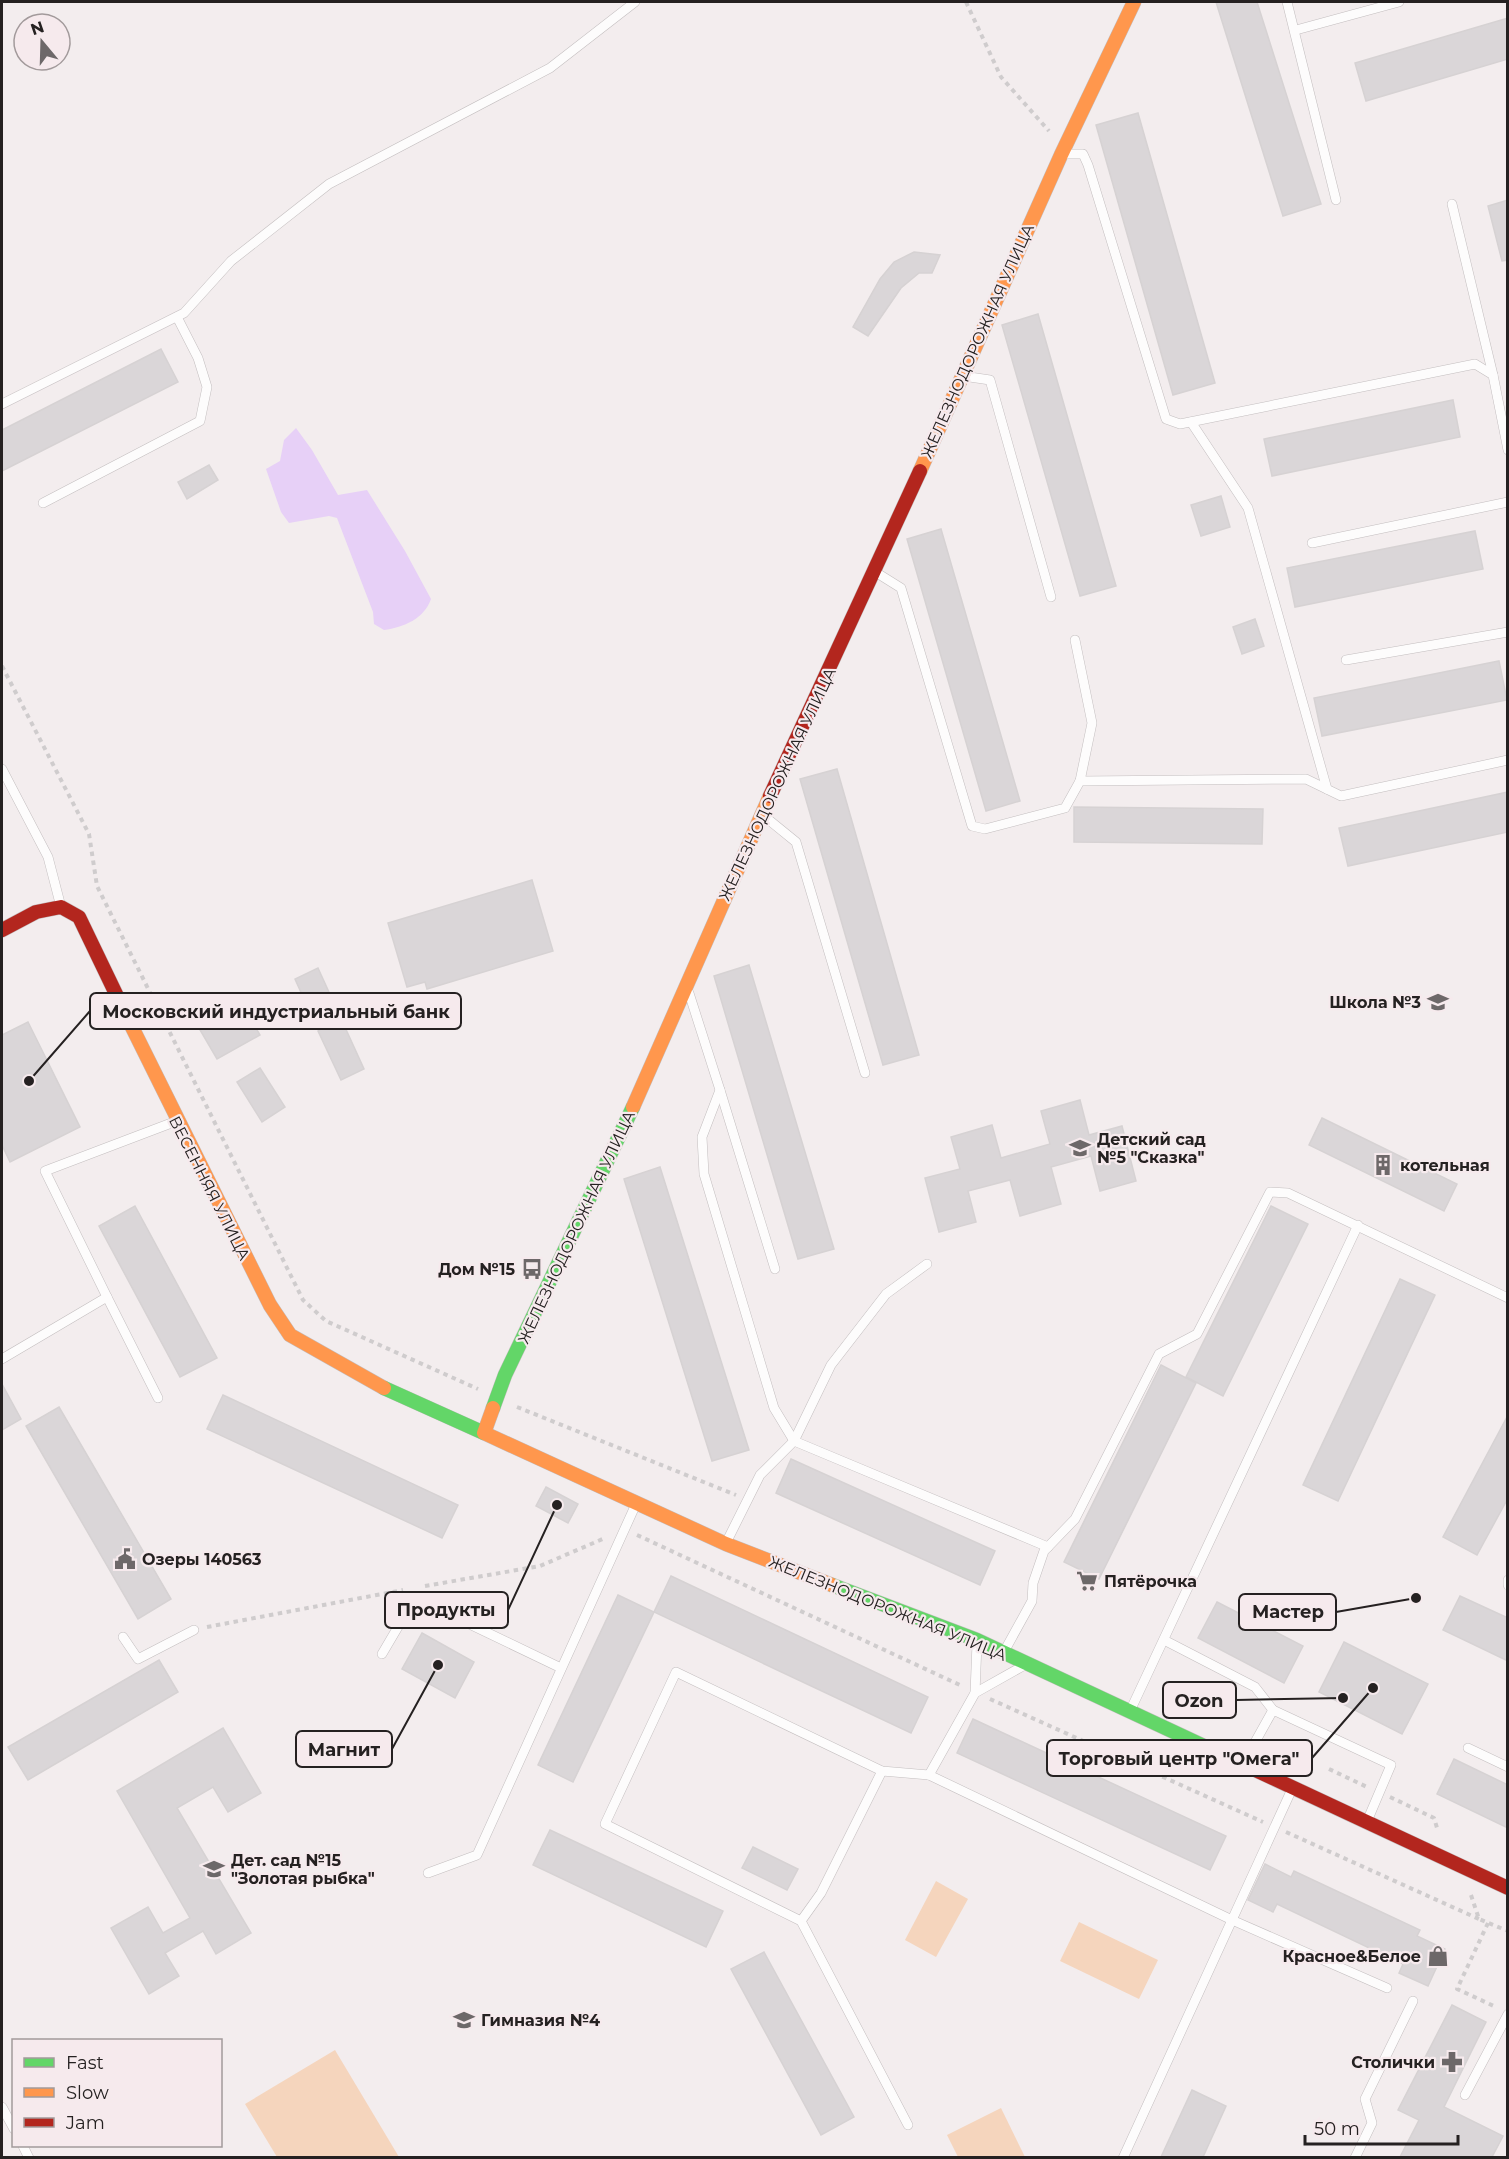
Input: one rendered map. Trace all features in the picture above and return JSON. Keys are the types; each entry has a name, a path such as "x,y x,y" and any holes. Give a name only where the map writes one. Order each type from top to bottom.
{"street":[{"name":"ЖЕЛЕЗНОДОРОЖНАЯ УЛИЦА","path":"1134,2 1064,149 961,375 875,572 762,814 611,1156 505,1375 498,1400 484,1433 726,1544 977,1640 1508,1888"},
{"path":"2,930 36,912 61,907"},
{"name":"ВЕСЕННЯЯ УЛИЦА","path":"61,907 79,917 176,1121 270,1305 290,1335 393,1393 484,1433"}],"lane":[{"path":"2,404 184,313 231,261 329,184 550,68 635,2"},
{"path":"1287,2 1296,30 1336,200"},
{"path":"1296,30 1399,2"},
{"path":"1064,149 1083,154 1088,165 1166,419 1180,424 1475,364 1493,375"},
{"path":"1452,204 1493,375 1508,450"},
{"path":"43,503 200,422 207,387 198,358 177,317"},
{"path":"961,375 990,380 1051,597"},
{"path":"1191,422 1248,508 1327,789"},
{"path":"1312,543 1508,502"},
{"path":"875,572 901,588 972,826 985,829 1065,808 1080,781 1092,723 1075,640"},
{"path":"1346,660 1508,632"},
{"path":"1080,781 1306,779 1341,796 1508,760"},
{"path":"2,769 48,857 61,907"},
{"path":"762,814 796,842 865,1073"},
{"path":"686,984 775,1269"},
{"path":"720,1090 702,1137 704,1174 774,1408 794,1441 1048,1547"},
{"path":"158,1398 45,1172 176,1121"},
{"path":"1003,1653 1032,1601 1033,1583 1048,1547 1075,1519 1159,1354 1197,1334 1270,1192 1288,1193 1508,1298"},
{"path":"1130,1712 1358,1225"},
{"path":"726,1544 759,1475 794,1441 831,1365 886,1294 927,1264"},
{"path":"2,1359 107,1297"},
{"path":"428,1874 477,1855 637,1502"},
{"path":"1508,1580 1508,1585"},
{"path":"382,1654 415,1598 561,1668"},
{"path":"123,1637 138,1659 194,1630"},
{"path":"929,1775 975,1693 977,1640"},
{"path":"1164,1640 1255,1687 1273,1710 1391,1765 1367,1821"},
{"path":"975,1693 1027,1664"},
{"path":"908,2125 801,1921 605,1824 676,1672 882,1771 929,1775 1232,1920 1387,1988"},
{"path":"1243,1764 1273,1710"},
{"path":"1468,1748 1508,1767"},
{"path":"801,1921 821,1893 882,1771"},
{"path":"1123,2157 1293,1787"},
{"path":"1354,2157 1372,2123 1365,2099 1413,2001"},
{"path":"1465,2095 1508,2014"},
{"path":"2,2107 12,2125"}],"path":[{"path":"966,2 1001,77 1064,149"},
{"path":"2,666 89,834 97,886 303,1300 326,1321 498,1400 747,1499"},
{"path":"625,1530 975,1693 1479,1919"},
{"path":"1488,1923 1457,1989 1497,2008"}],"shaded area":[{"path":"296,428 312,450 338,495 367,490 405,551 431,599 424,612 412,621 384,630 374,624 373,612 337,518 329,516 289,523 281,512 266,469 280,461 284,440"},
{"path":"936,1881 968,1899 936,1957 905,1940"},
{"path":"1079,1922 1158,1960 1139,1999 1060,1961"},
{"path":"335,2050 399,2157 277,2157 245,2104"},
{"path":"1001,2108 1025,2157 958,2157 947,2135"}],"building":[{"path":"1216,2 1257,2 1321,204 1283,216"},
{"path":"1508,18 1508,59 1366,101 1355,63"},
{"path":"1138,113 1215,383 1173,395 1096,125"},
{"path":"1508,200 1508,260 1502,261 1488,206"},
{"path":"914,252 940,255 932,273 919,273 901,288 868,336 853,327 880,279 894,262"},
{"path":"1038,314 1116,586 1080,596 1002,325"},
{"path":"161,349 178,382 2,471 2,430"},
{"path":"1453,400 1460,437 1272,476 1264,439"},
{"path":"209,465 218,480 187,499 178,482"},
{"path":"1221,496 1230,527 1201,536 1191,505"},
{"path":"941,529 1020,801 986,811 907,539"},
{"path":"1475,531 1483,569 1295,607 1287,568"},
{"path":"1255,619 1264,646 1242,654 1233,627"},
{"path":"1499,661 1507,700 1322,736 1314,698"},
{"path":"837,769 919,1055 883,1065 800,779"},
{"path":"1508,792 1508,832 1348,866 1339,828"},
{"path":"1074,807 1263,809 1262,844 1074,842"},
{"path":"532,880 553,951 427,989 425,982 407,987 388,923"},
{"path":"749,965 834,1249 798,1259 714,976"},
{"path":"318,968 364,1069 341,1080 318,1031 327,1025 315,1004 308,1008 295,979"},
{"path":"239,999 260,1035 217,1059 196,1023"},
{"path":"28,1022 80,1127 10,1162 2,1145 2,1035"},
{"path":"260,1068 285,1107 262,1122 237,1082"},
{"path":"1080,1100 1089,1135 1122,1126 1136,1181 1100,1191 1091,1156 1051,1167 1061,1204 1020,1216 1010,1180 968,1191 976,1222 939,1232 925,1178 960,1169 951,1137 992,1125 1001,1158 1050,1144 1041,1111"},
{"name":"котельная","path":"1322,1118 1457,1184 1444,1211 1309,1145"},
{"path":"660,1167 749,1450 712,1461 624,1179"},
{"path":"135,1206 217,1358 180,1377 99,1226"},
{"path":"1271,1206 1308,1224 1223,1396 1186,1377"},
{"path":"1400,1279 1435,1295 1338,1501 1303,1485"},
{"path":"1161,1365 1196,1383 1099,1579 1064,1562"},
{"path":"2,1384 21,1419 2,1430"},
{"path":"223,1395 458,1505 442,1538 207,1429"},
{"path":"59,1407 171,1599 138,1619 26,1426"},
{"path":"1508,1415 1508,1498 1477,1555 1443,1537"},
{"path":"791,1459 995,1551 980,1585 776,1493"},
{"path":"546,1487 578,1504 568,1523 536,1506"},
{"path":"671,1576 928,1697 911,1733 654,1612"},
{"path":"618,1595 654,1612 573,1782 538,1765"},
{"path":"1460,1596 1508,1618 1508,1661 1443,1630"},
{"path":"1217,1602 1303,1646 1284,1683 1198,1638"},
{"path":"422,1633 474,1662 455,1698 402,1669"},
{"path":"1344,1642 1428,1684 1402,1734 1319,1692"},
{"path":"159,1660 178,1692 28,1780 8,1747"},
{"path":"973,1719 1226,1836 1210,1870 957,1753"},
{"path":"223,1728 261,1793 228,1812 213,1787 177,1808 251,1933 216,1954 203,1931 165,1953 179,1976 149,1994 111,1928 148,1907 163,1933 190,1918 117,1791"},
{"path":"1454,1759 1508,1785 1508,1828 1437,1794"},
{"path":"550,1830 723,1911 706,1947 533,1865"},
{"path":"753,1847 798,1869 787,1890 742,1868"},
{"path":"1265,1864 1291,1877 1294,1871 1420,1930 1417,1936 1445,1949 1428,1986 1399,1973 1403,1964 1277,1904 1273,1912 1248,1900"},
{"path":"764,1952 854,2117 821,2135 731,1969"},
{"path":"1452,2005 1486,2022 1444,2107 1503,2136 1492,2157 1400,2157 1419,2120 1398,2110"},
{"path":"1192,2090 1226,2106 1203,2157 1161,2157"}],"traffic: fast":[{"path":"493,1408 505,1375 633,1107"},
{"path":"384,1388 484,1433"},
{"path":"832,1585 977,1640 1236,1761"}],"traffic: slow":[{"path":"920,471 1061,155 1134,2"},
{"path":"633,1107 770,796"},
{"path":"129,1021 270,1305 290,1335 384,1388"},
{"path":"493,1408 484,1433 726,1544 832,1585"}],"traffic: jam":[{"path":"770,796 920,471"},
{"path":"2,930 36,912 61,907 79,917 129,1021"},
{"path":"1236,1761 1508,1888"}],"place":[{"name":"Школа №3","path":"1438,1002"},
{"name":"Московский индустриальный банк","path":"29,1081"},
{"name":"Детский сад №5 \"Сказка\"","path":"1080,1148"},
{"name":"котельная","path":"1383,1165"},
{"name":"Дом №15","path":"532,1269"},
{"name":"Продукты","path":"557,1505"},
{"name":"Озеры 140563","path":"125,1559"},
{"name":"Пятёрочка","path":"1087,1581"},
{"name":"Мастер","path":"1416,1598"},
{"name":"Магнит","path":"438,1665"},
{"name":"Торговый центр \"Омега\"","path":"1373,1688"},
{"name":"Ozon","path":"1343,1698"},
{"name":"Дет. сад №15 \"Золотая рыбка\"","path":"214,1869"},
{"name":"Красное&Белое","path":"1438,1956"},
{"name":"Гимназия №4","path":"464,2020"},
{"name":"Столички","path":"1452,2062"}]}
